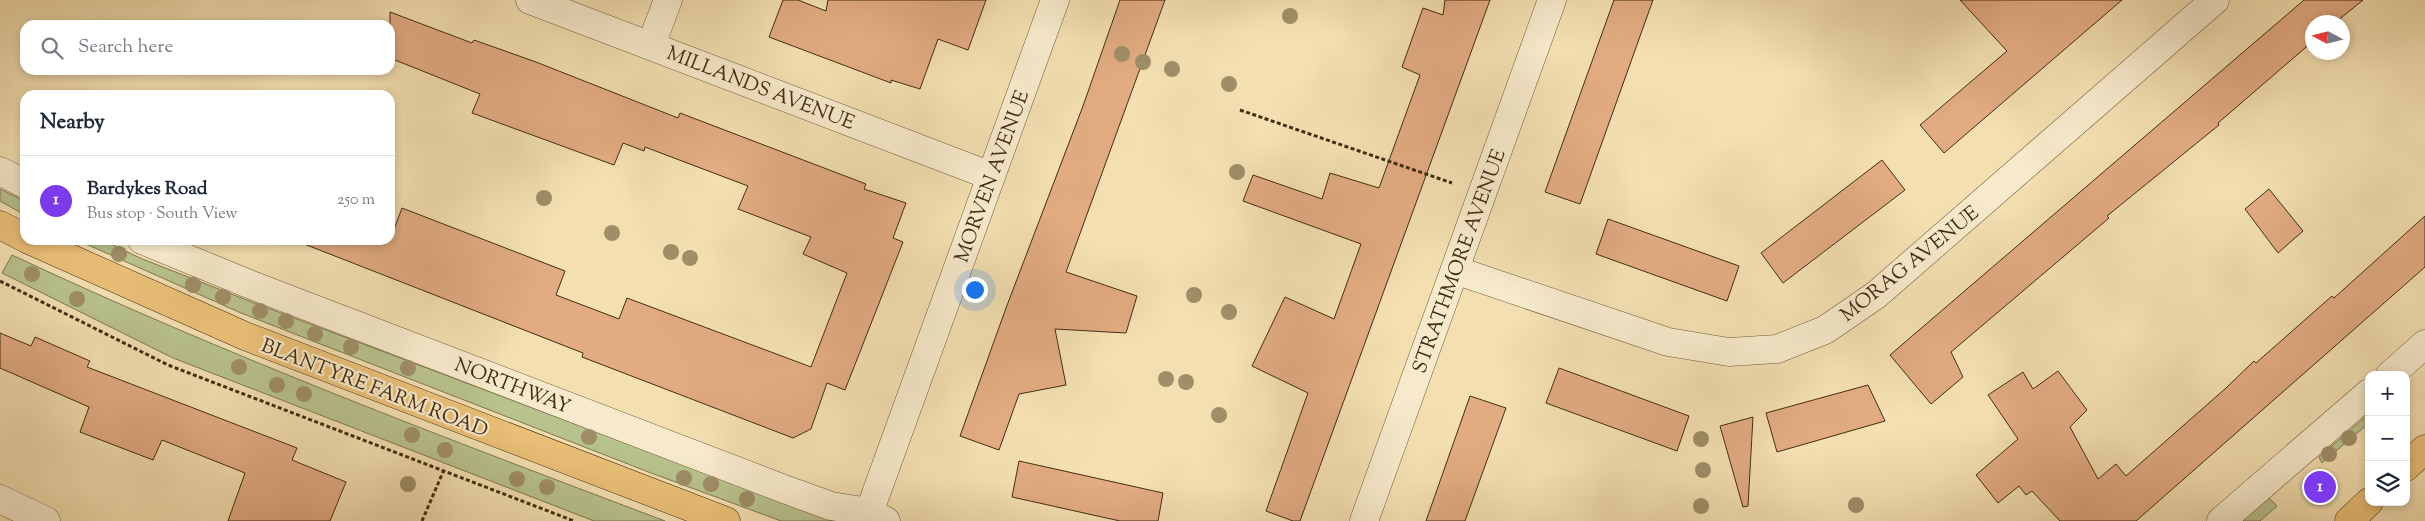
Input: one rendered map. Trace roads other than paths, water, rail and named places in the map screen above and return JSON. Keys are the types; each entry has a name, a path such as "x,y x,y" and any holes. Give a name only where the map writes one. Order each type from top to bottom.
{"main road":[{"path":"0,225 20,235"},
{"name":"BLANTYRE FARM ROAD","path":"41,245 109,277 291,355 726,521"},
{"path":"2410,463 2425,449"},
{"path":"2349,521 2365,506"}],"street":[{"name":"MILLANDS AVENUE","path":"530,0 991,176"},
{"path":"651,45 668,0"},
{"name":"MORVEN AVENUE","path":"873,518 991,176 1056,0"},
{"name":"STRATHMORE AVENUE","path":"1364,521 1552,0"},
{"name":"MORAG AVENUE","path":"1455,270 1668,342 1729,352 1777,349 1825,330 1876,295 2215,0"},
{"path":"0,171 20,181"},
{"name":"NORTHWAY","path":"154,245 249,284 831,506 873,518"},
{"path":"2395,371 2425,344"},
{"path":"2221,521 2365,396"},
{"path":"0,499 46,521"}],"place":[{"name":"Bardykes Road","path":"2320,487"}]}
